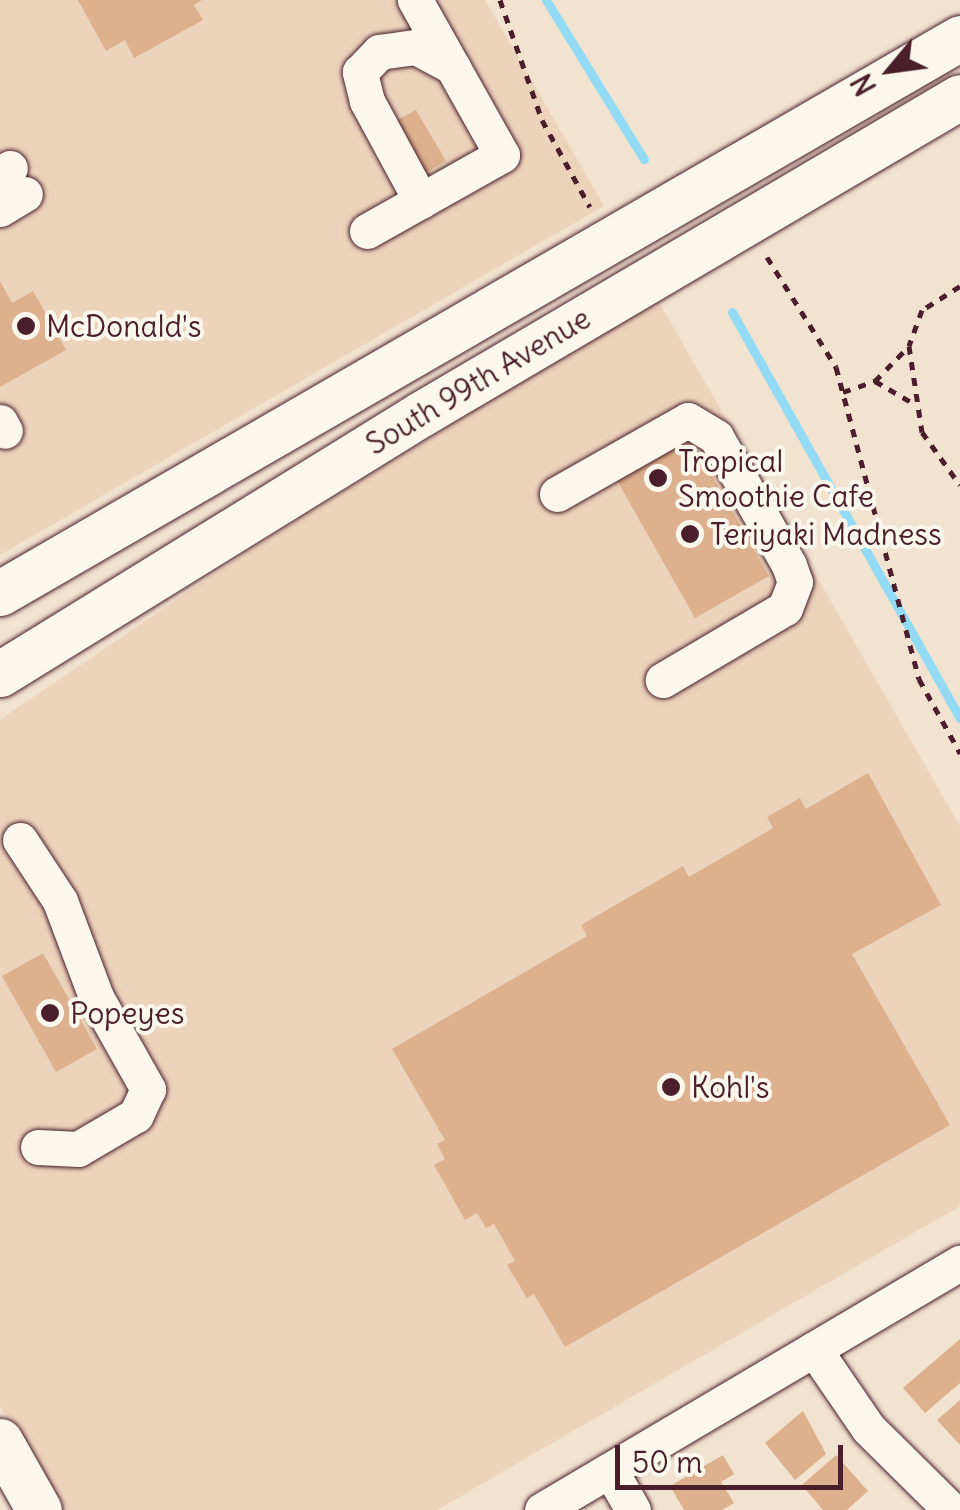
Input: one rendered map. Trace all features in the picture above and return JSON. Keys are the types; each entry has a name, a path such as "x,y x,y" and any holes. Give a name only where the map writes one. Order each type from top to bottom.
{"main road":[{"name":"South 99th Avenue","path":"0,593 960,38"},
{"name":"South 99th Avenue","path":"0,674 438,404 960,97"},
{"path":"0,1441 39,1510"}],"street":[{"path":"367,231 502,155 415,0"},
{"path":"421,201 367,101 360,72 380,52 416,47 453,67"},
{"path":"557,494 688,420 716,437 780,549 795,582 786,608 663,680"},
{"path":"20,840 60,901 96,997 148,1089 136,1114 78,1149 38,1147"},
{"path":"542,1510 814,1349 954,1278"},
{"path":"814,1349 868,1428 951,1510"},
{"path":"610,1470 633,1510"}],"path":[{"path":"500,0 539,97 542,120 590,207"},
{"path":"767,256 836,367 919,679 960,753"},
{"path":"960,286 922,310 909,346 914,404 934,457 960,485"},
{"path":"843,392 875,380 909,346"},
{"path":"875,380 914,404"}],"shaded area":[{"path":"0,0 485,0 604,206 0,555"},
{"path":"656,297 960,826 960,1206 437,1510 61,1510 0,1406 0,720 246,552"}],"building":[{"path":"78,0 202,0 194,5 203,20 134,58 125,40 106,51"},
{"path":"416,110 446,161 420,176 390,124"},
{"name":"McDonald's","path":"0,281 12,303 33,291 66,350 0,387"},
{"path":"689,435 769,576 695,618 615,477"},
{"name":"Kohl's","path":"868,773 941,905 852,954 950,1125 565,1347 534,1294 527,1298 507,1265 515,1261 494,1224 486,1228 477,1213 465,1220 434,1165 445,1159 437,1144 445,1140 392,1049 587,936 581,925 683,866 689,877 773,828 767,817 800,798 806,809"},
{"name":"Popeyes","path":"43,953 97,1049 56,1072 2,976"},
{"path":"960,1339 960,1383 925,1413 903,1388"},
{"path":"960,1400 960,1445 937,1420"},
{"path":"803,1411 826,1454 795,1480 765,1443"},
{"path":"723,1455 734,1474 721,1482 734,1503 722,1510 684,1510 670,1486"},
{"path":"836,1455 868,1491 847,1510 823,1510 802,1485"}],"waterway":[{"path":"546,0 644,159"},
{"path":"732,312 960,718"}],"place":[{"name":"McDonald's","path":"26,326"},
{"name":"Tropical Smoothie Cafe","path":"658,478"},
{"name":"Teriyaki Madness","path":"690,534"},
{"name":"Popeyes","path":"50,1013"},
{"name":"Kohl's","path":"671,1087"}]}
